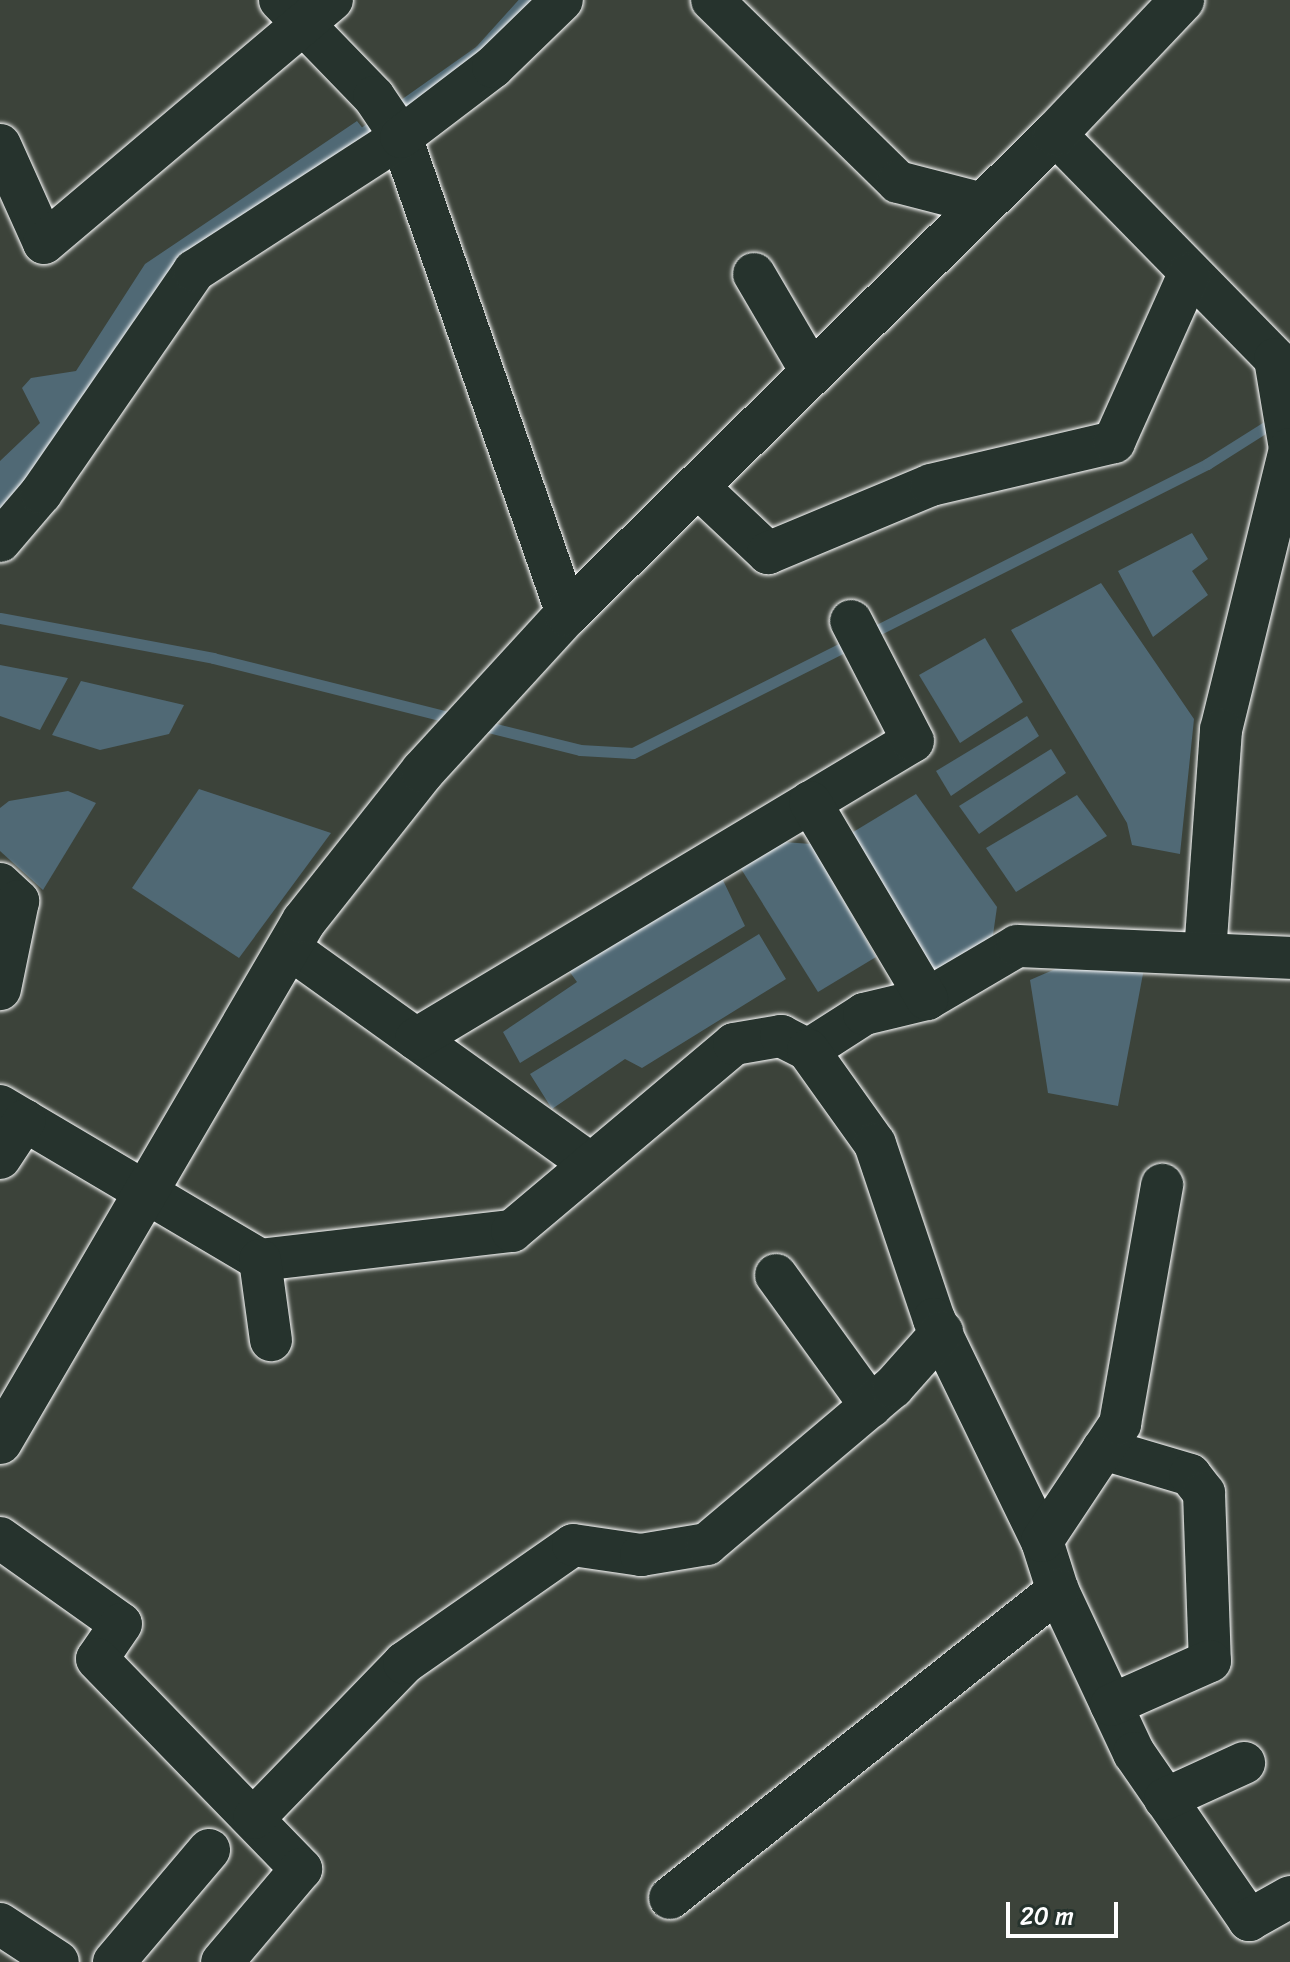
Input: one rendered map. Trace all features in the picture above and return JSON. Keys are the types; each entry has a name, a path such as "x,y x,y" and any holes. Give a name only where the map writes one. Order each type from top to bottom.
{"street":[{"path":"0,541 41,493 194,271 401,137 493,67 562,0"},
{"path":"712,0 898,182 983,204"},
{"path":"0,1442 304,921 423,771 567,614 1055,134 1182,0"},
{"path":"0,145 44,243 306,9 401,137 567,614"},
{"path":"1055,134 1275,359 1290,449 1221,730 1205,952"},
{"path":"754,274 812,373"},
{"path":"697,486 768,553 931,485 1114,442 1189,274"},
{"path":"416,1039 913,741 851,621"},
{"path":"810,802 927,999"},
{"path":"0,884 18,901 0,989"},
{"path":"808,1050 864,1014 927,999 1017,946 1290,958"},
{"path":"289,948 591,1164"},
{"path":"0,1158 12,1113 260,1260 512,1231 734,1044 781,1036 808,1050 875,1144 942,1332 1042,1541 1058,1591 1134,1753 1249,1920 1290,1897"},
{"path":"1042,1541 1120,1424 1162,1185"},
{"path":"260,1260 271,1340"},
{"path":"776,1275 871,1406"},
{"path":"254,1818 404,1663 573,1545 641,1555 707,1544 871,1406 942,1332"},
{"path":"1103,1449 1190,1475 1204,1493 1210,1661 1111,1705"},
{"path":"0,1538 121,1624 97,1659 301,1869 222,1962"},
{"path":"670,1898 1058,1591"},
{"path":"1165,1799 1244,1763"},
{"path":"114,1962 209,1850"},
{"path":"0,1924 58,1962"}],"water":[{"path":"357,121 375,144 184,270 0,537 0,461 40,423 22,388 31,378 76,371 145,264"},
{"path":"1192,533 1208,559 1192,571 1208,595 1153,637 1118,571"},
{"path":"1101,583 1194,719 1180,854 1132,845 1127,823 1011,630"},
{"path":"985,638 1023,702 960,743 919,675"},
{"path":"0,665 68,678 40,730 0,716"},
{"path":"81,681 184,705 169,734 100,750 52,735"},
{"path":"1027,716 1039,736 951,796 936,771"},
{"path":"1051,749 1066,773 979,834 959,806"},
{"path":"199,789 331,833 239,958 132,888"},
{"path":"68,791 96,803 43,890 0,851 0,808 9,801"},
{"path":"916,794 997,907 992,942 928,981 840,840"},
{"path":"1077,795 1107,836 1016,892 986,848"},
{"path":"784,842 811,844 876,957 818,992 738,864"},
{"path":"720,874 745,926 520,1063 503,1032 577,982 567,968"},
{"path":"759,934 786,979 642,1068 625,1059 552,1109 530,1074"},
{"path":"1083,957 1146,958 1118,1106 1048,1093 1030,980"}],"waterway":[{"path":"354,139 480,50 525,0"},
{"path":"480,725 580,750 633,753 1207,464 1275,421"},
{"path":"0,618 213,658 456,719"}]}
